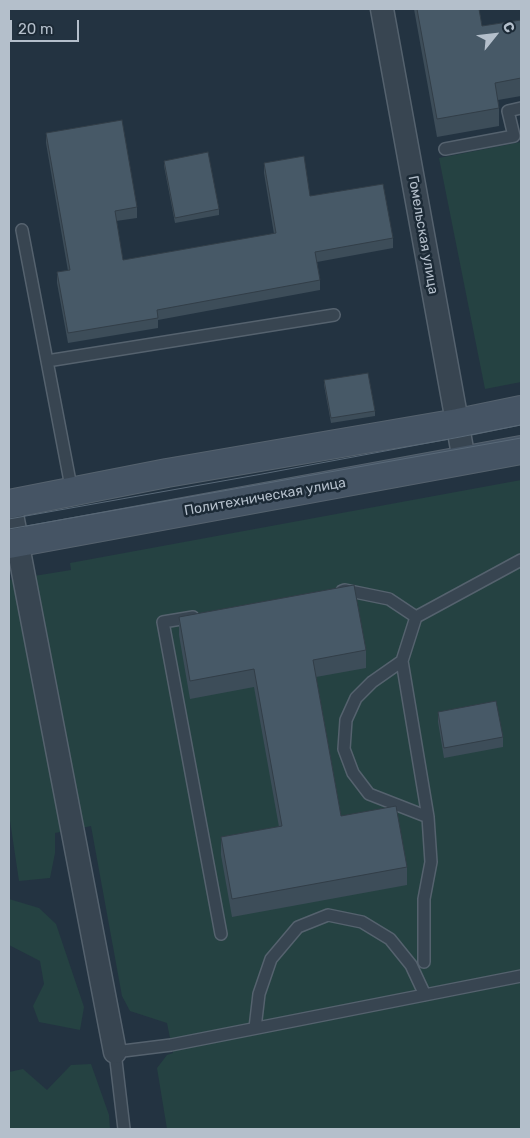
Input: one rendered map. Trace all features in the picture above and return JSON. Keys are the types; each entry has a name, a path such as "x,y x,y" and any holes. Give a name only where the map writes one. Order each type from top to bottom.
{"main road":[{"path":"9,504 521,410"},
{"name":"Политехническая улица","path":"13,543 521,450"}],"street":[{"name":"Гомельская улица","path":"382,9 464,460"},
{"path":"9,504 13,543 115,1052"}],"lane":[{"path":"445,150 514,136 508,111 521,108"},
{"path":"22,230 72,492"},
{"path":"47,361 334,315"},
{"path":"424,962 424,899 431,862 428,817 402,661 416,617 521,560"},
{"path":"326,593 345,590 390,599 416,617"},
{"path":"202,615 163,622 221,934"},
{"path":"402,661 372,682 356,698 346,720 344,749 353,773 369,794 428,817"},
{"path":"255,1028 259,994 271,959 298,928 328,916 362,922 390,939 411,965 425,995"},
{"path":"124,1129 115,1052 171,1045 521,976"}],"green space":[{"path":"521,142 521,382 485,389 439,158"},
{"path":"521,480 521,1129 167,1129 157,1068 167,1055 173,1053 167,1023 130,1011 122,996 91,826 55,833 55,853 50,878 19,881 9,814 9,580 71,570 70,563"},
{"path":"9,899 39,908 56,924 84,1007 80,1030 39,1022 33,1006 44,984 40,961 9,945"},
{"path":"91,1064 109,1115 110,1129 9,1129 9,1072 23,1069 47,1090 71,1065"}],"building":[{"path":"417,9 479,9 482,26 521,20 521,78 495,83 499,108 437,119"},
{"path":"122,120 137,207 115,211 123,260 276,233 264,163 304,156 310,196 383,184 393,238 315,252 320,280 157,310 158,318 68,333 57,272 70,270 46,133"},
{"path":"208,152 219,209 175,218 164,161"},
{"path":"368,373 375,411 331,418 324,380"},
{"path":"354,585 366,650 313,660 341,816 396,806 407,867 232,899 221,837 282,826 254,669 190,681 179,617"},
{"path":"496,701 503,737 444,748 438,712"}],"tram line":[{"path":"9,519 521,425"},
{"path":"9,529 521,438"}]}
